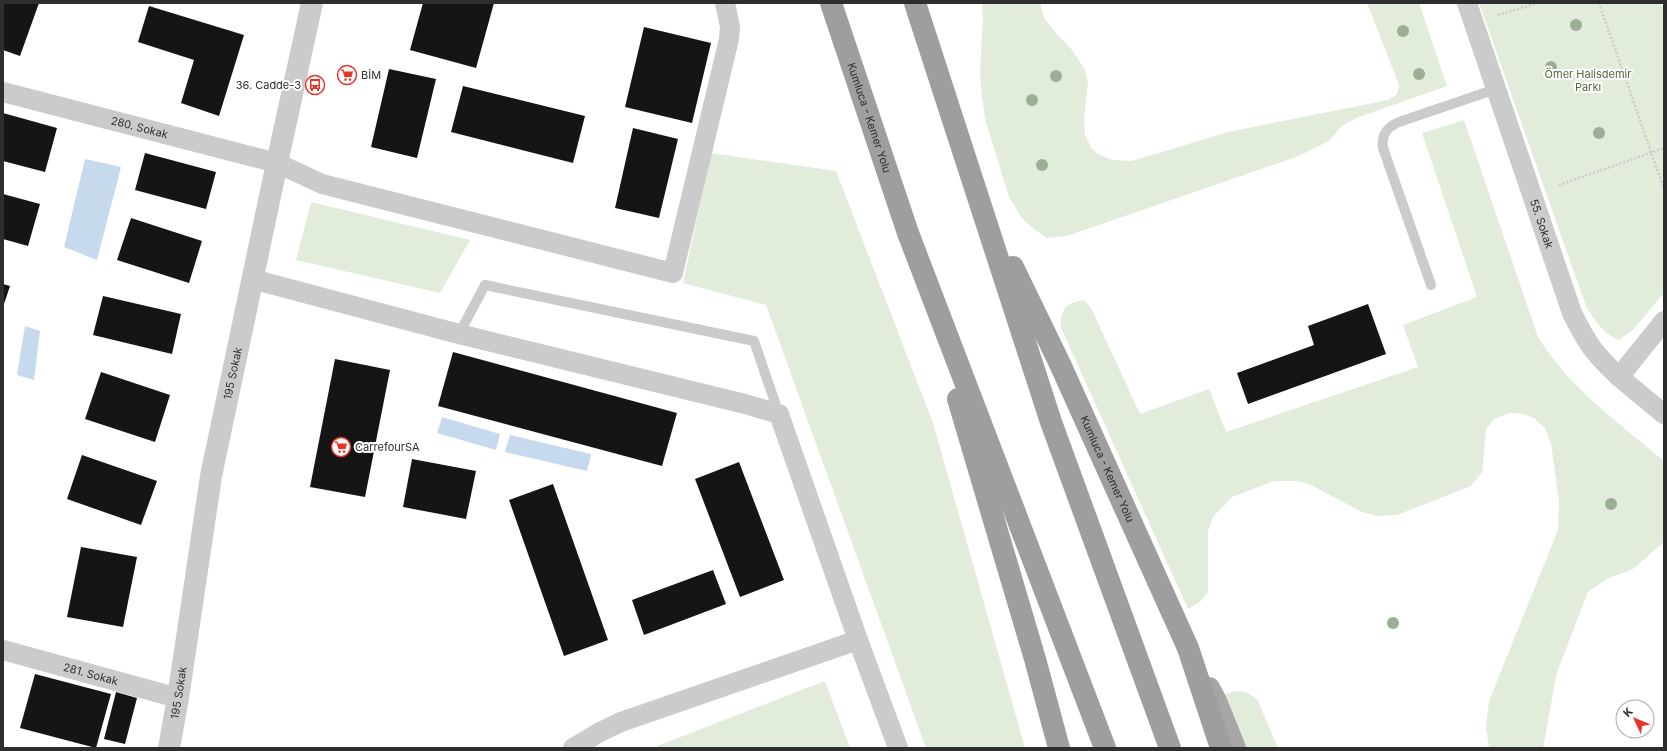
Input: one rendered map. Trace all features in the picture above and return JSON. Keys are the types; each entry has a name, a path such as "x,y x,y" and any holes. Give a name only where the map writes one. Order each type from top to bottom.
{"highway":[{"name":"Kumluca - Kemer Yolu","path":"831,3 908,233 1035,659 1059,748"},
{"name":"Kumluca - Kemer Yolu","path":"916,3 1051,422 1170,748"},
{"name":"Kumluca - Kemer Yolu","path":"979,196 1060,364 1188,648 1221,748"},
{"name":"Kumluca - Kemer Yolu","path":"908,233 1105,748"}],"main road":[{"path":"1188,648 1216,701 1235,748"}],"street":[{"name":"195 Sokak","path":"169,748 178,698 211,476 312,3"},
{"name":"280. Sokak","path":"3,92 277,163 322,184 673,273 729,39 730,27 725,3"},
{"name":"55. Sokak","path":"1467,3 1572,313 1591,347 1619,377 1664,414"},
{"path":"252,279 459,334 745,404 779,414 858,640 898,748"},
{"path":"1619,377 1664,321"},
{"path":"573,748 600,732 621,722 858,640"},
{"name":"281. Sokak","path":"3,650 178,698"}],"lane":[{"path":"1431,285 1383,148 1382,140 1385,131 1391,125 1496,89"},
{"path":"459,334 485,285 754,341 779,414"}],"path":[{"path":"1498,15 1538,3"},
{"path":"1599,3 1664,189"},
{"path":"1559,185 1664,148"}],"green space":[{"path":"982,3 1040,3 1044,18 1072,50 1084,68 1088,81 1084,118 1085,134 1091,148 1098,154 1112,160 1132,161 1228,132 1388,100 1397,94 1399,85 1367,3 1419,3 1447,86 1356,118 1342,126 1329,141 1299,156 1067,236 1047,238 1035,230 1021,217 1009,197 986,122 980,72 983,17"},
{"name":"Ömer Halisdemir Parkı","path":"1479,3 1658,3 1664,8 1664,293 1632,331 1618,340 1612,337 1599,325 1586,306"},
{"path":"1464,120 1538,337 1564,372 1596,404 1664,461 1664,542 1633,569 1607,579 1588,592 1557,672 1543,748 1489,748 1486,727 1489,701 1558,530 1559,502 1551,443 1545,428 1534,418 1523,414 1509,413 1494,419 1486,429 1482,472 1471,486 1397,515 1377,516 1362,512 1309,484 1297,481 1274,481 1232,497 1213,517 1208,531 1208,592 1200,602 1188,609 1061,328 1062,316 1065,308 1073,303 1084,300 1091,308 1140,414 1209,389 1226,432 1418,367 1403,325 1477,297 1422,133"},
{"path":"711,153 836,171 933,423 1025,748 926,748 766,305 683,283"},
{"path":"311,202 470,240 440,293 296,260"},
{"path":"825,681 850,748 657,748 657,746"},
{"path":"1235,691 1246,692 1257,699 1278,748 1246,748 1224,695"}],"water":[{"path":"85,159 121,167 97,260 64,247"},
{"path":"25,326 40,331 34,380 17,375"},
{"path":"442,417 500,434 496,450 437,433"},
{"path":"510,435 591,454 587,471 505,452"}],"building":[{"path":"3,3 39,3 20,56 3,50"},
{"path":"423,3 494,3 476,68 410,50"},
{"path":"149,6 244,35 219,116 181,103 194,60 138,42"},
{"path":"644,27 711,43 692,123 625,107"},
{"path":"389,69 436,79 417,158 371,147"},
{"path":"463,86 585,116 573,163 451,132"},
{"path":"3,113 57,128 45,172 3,161"},
{"path":"633,128 678,139 659,218 615,208"},
{"path":"145,153 216,172 206,209 135,190"},
{"path":"3,194 40,204 28,246 3,239"},
{"path":"131,218 202,241 189,283 117,260"},
{"path":"3,284 10,286 3,307"},
{"path":"103,296 181,314 172,354 93,335"},
{"path":"1368,304 1386,354 1248,404 1237,373 1314,345 1308,326"},
{"path":"453,352 677,413 662,466 438,406"},
{"path":"335,359 390,370 365,497 310,487"},
{"path":"101,372 170,395 155,442 85,419"},
{"path":"82,455 157,481 141,525 67,499"},
{"path":"412,459 476,471 466,519 403,507"},
{"path":"739,462 784,580 740,597 695,479"},
{"path":"553,484 608,640 564,656 509,500"},
{"path":"81,547 137,557 123,627 67,617"},
{"path":"713,570 726,604 644,635 632,600"},
{"path":"35,674 111,694 96,748 20,728"},
{"path":"116,692 137,698 125,744 104,739"}],"place":[{"name":"BİM","path":"347,75"},
{"name":"36. Cadde-3","path":"315,85"},
{"name":"CarrefourSA","path":"341,447"}]}
